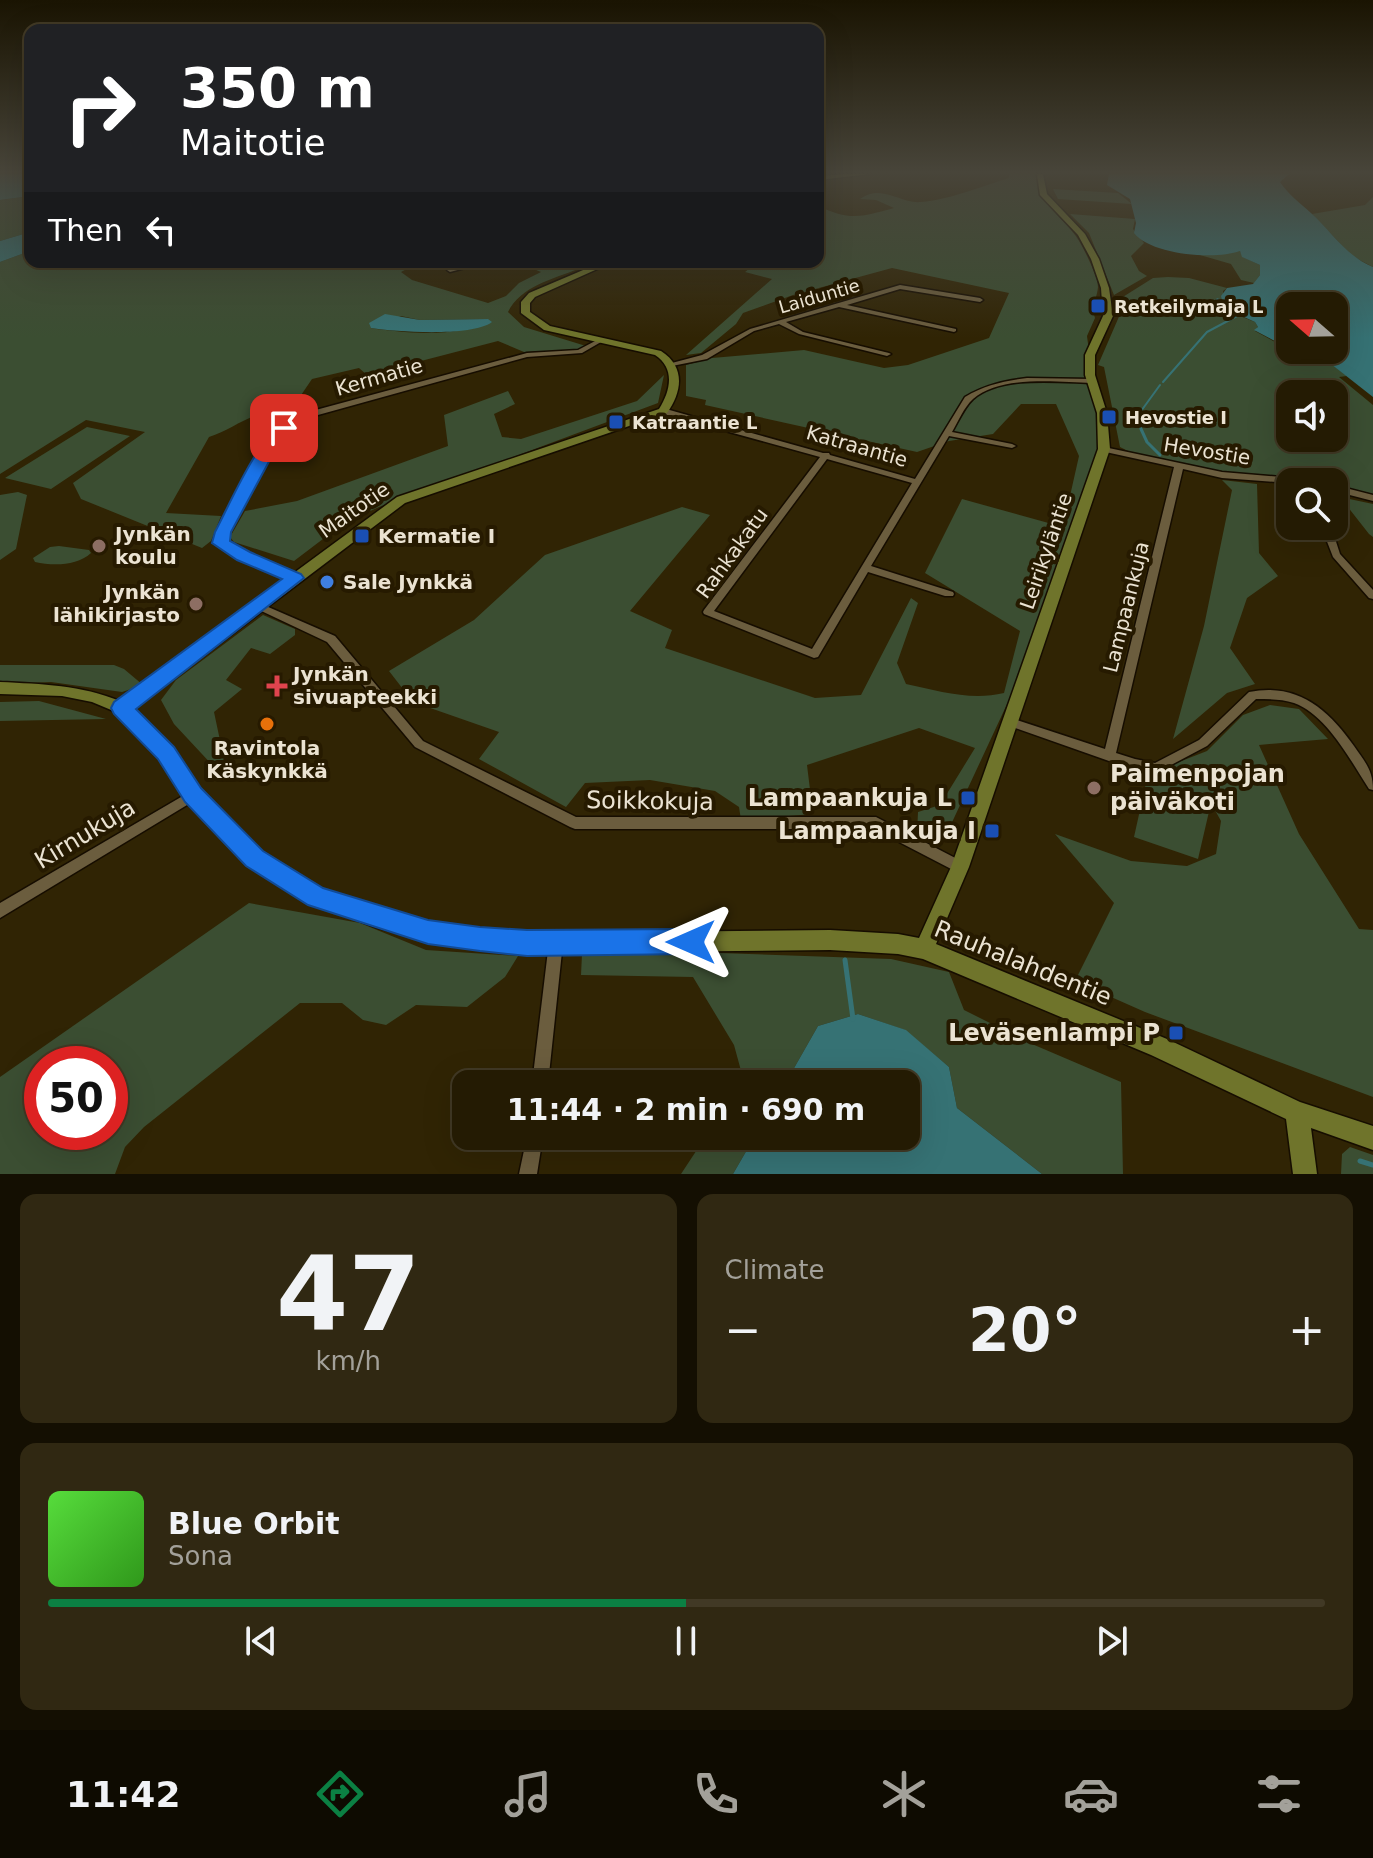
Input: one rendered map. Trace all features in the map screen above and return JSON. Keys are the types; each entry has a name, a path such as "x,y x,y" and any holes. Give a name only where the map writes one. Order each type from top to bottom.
{"street":[{"name":"Leirikyläntie","path":"924,949 960,867 1104,449 1104,422 1092,381 1090,355 1108,316 1101,273 1076,229"},
{"path":"450,270 459,268"},
{"path":"594,268 547,286 525,302 526,313 547,328 658,353 672,364 674,383 673,399 663,411"},
{"name":"Laiduntie","path":"672,364 704,357 738,335 907,286 980,300"},
{"path":"838,305 954,330"},
{"path":"780,322 801,333 887,354"},
{"name":"Kermatie","path":"295,578 221,543 223,532 272,441 284,428 315,413 527,355 580,352 599,341"},
{"name":"Katraantie","path":"663,411 917,482 968,399 991,385 1092,381"},
{"name":"Maitotie","path":"122,708 401,500 663,411"},
{"path":"947,433 1012,446"},
{"name":"Hevostie","path":"1104,449 1222,475 1276,480"},
{"name":"Rahkakatu","path":"826,455 708,612 814,654 917,482"},
{"name":"Lampaankuja","path":"1109,756 1179,466"},
{"path":"1348,492 1373,498"},
{"path":"1331,540 1336,555 1373,596"},
{"path":"866,568 949,594"},
{"name":"Soikkokuja","path":"259,606 331,639 419,744 575,823 876,823 960,867"},
{"name":"Rauhalahdentie","path":"0,688 62,690 95,697 122,708 166,753 193,795 255,859 317,897 428,932 527,943 830,940 898,944 924,949 1159,1047 1297,1112 1373,1138"},
{"path":"1011,722 1109,756 1156,768 1203,743 1253,695 1273,695 1305,702 1336,731 1373,785"},
{"name":"Kirnukuja","path":"0,911 193,795"},
{"path":"542,1070 556,942"},
{"path":"1297,1112 1305,1174"},
{"path":"528,1174 532,1150"}],"green space":[{"path":"0,229 24,229 24,234 0,241"},
{"path":"824,229 1070,229 1079,240 1095,274 1098,287 1095,318 1087,336 1102,449 1022,672 941,846 917,834 918,812 940,805 975,748 919,728 807,765 813,814 741,820 739,807 715,791 650,780 585,783 566,807 479,759 499,732 413,702 389,671 474,620 545,555 682,507 710,515 630,611 672,630 665,648 815,698 861,695 911,598 918,603 897,663 906,684 967,696 1004,693 1020,631 925,573 962,499 1063,527 1079,456 1056,404 1021,404 993,434 949,441 917,452 705,405 706,400 686,396 686,365 712,358 804,350 884,368 908,365 989,338 1009,293 892,268 793,295 743,313 736,324 701,353 686,355 772,279 745,272 750,268 824,268"},
{"path":"1085,229 1133,229 1144,243 1131,256 1139,271 1147,276 1114,295"},
{"path":"1326,229 1373,229 1373,267 1352,256"},
{"path":"1240,251 1243,257 1260,265 1260,275 1254,283 1241,280 1231,264 1200,255"},
{"path":"24,253 24,268 409,268 401,272 412,280 488,303 506,296 519,283 541,272 531,268 578,269 529,290 508,312 524,327 586,346 576,350 524,352 498,341 367,375 359,368 312,379 295,404 301,407 256,415 209,437 166,513 221,516 211,541 202,548 81,499 73,483 145,432 86,420 0,474 0,262","holes":["401,316 420,320 488,319 463,330 448,332 415,333 371,328"]},
{"path":"1153,278 1189,278 1227,288 1223,291 1223,301 1217,307 1255,322 1258,327 1255,331 1276,342 1276,364 1332,364 1347,376 1339,377 1343,380 1276,380 1276,452 1348,452 1348,384 1373,405 1373,494 1348,488 1348,468 1276,468 1276,477 1215,471 1120,447 1104,367 1098,365 1121,312 1118,300"},
{"path":"664,375 658,403 379,507 344,523 294,561 234,542 230,537 245,511 297,501 448,446 444,415 508,391 515,404 494,414 502,437 521,439 637,401"},
{"path":"87,427 130,436 51,489 5,478"},
{"path":"1222,480 1257,484 1259,553 1278,576 1247,598 1230,648 1255,684 1227,693 1173,739 1204,626 1232,490"},
{"path":"18,492 27,495 16,549 0,560 0,495"},
{"path":"1348,499 1373,504 1373,537 1348,507"},
{"path":"50,547 89,550 91,553 64,564 35,562 33,558"},
{"path":"263,615 295,629 295,635 270,654 251,648 226,680 242,689 214,712 225,764 215,768 174,724 161,700 176,680"},
{"path":"0,665 114,665 143,685 122,692 51,682 0,684"},
{"path":"39,701 106,719 0,721 0,702"},
{"path":"1270,705 1299,709 1328,739 1259,745 1299,834 1359,929 1373,930 1373,1097 1145,1012 1075,981 1114,903 1055,834 1131,861 1187,866 1216,854 1221,821 1211,803 1198,859 1134,837 1148,774 1207,751 1243,715"},
{"path":"249,903 360,923 426,950 518,956 505,977 467,1007 416,1005 386,1025 363,1020 342,1003 300,1003 144,1127 128,1144 128,1046 44,1046"},
{"path":"719,953 891,959 949,972 964,1010 1032,1044 1121,1082 1123,1174 1042,1174 957,1108 949,1067 905,1030 858,1014 818,1026 793,1070 741,1070 734,1045 693,977 581,975 582,954"},
{"path":"24,1060 24,1150 124,1150 115,1174 0,1174 0,1077"},
{"path":"1350,1147 1373,1155 1373,1174 1341,1174 1342,1154"},
{"path":"697,1150 747,1150 733,1174 681,1174"}],"water":[{"path":"1135,229 1327,229 1347,250 1373,267 1373,397 1331,364 1348,364 1348,292 1276,292 1276,342 1254,330 1258,327 1255,322 1213,303 1217,298 1222,300 1221,296 1227,288 1253,284 1260,275 1260,265 1242,257 1240,251 1215,255 1184,254 1142,240 1134,233"},
{"path":"24,234 24,253 0,262 0,241"},
{"path":"385,314 420,320 488,319 492,322 482,327 452,332 371,328 369,323"},
{"path":"858,1014 906,1030 949,1067 957,1108 1042,1174 733,1174 747,1150 920,1150 920,1070 793,1070 818,1026"}],"waterway":[{"path":"1163,382 1207,332 1239,315"},
{"path":"1142,431 1136,418 1160,385"},
{"path":"1141,429 1147,442 1160,455"},
{"path":"845,960 853,1019"},
{"path":"1360,1161 1373,1165"}],"place":[{"name":"Retkeilymaja L","path":"1098,306"},
{"name":"Hevostie I","path":"1109,417"},
{"name":"Katraantie L","path":"616,422"},
{"name":"Kermatie I","path":"362,536"},
{"name":"Jynkän koulu","path":"99,546"},
{"name":"Sale Jynkkä","path":"327,582"},
{"name":"Jynkän lähikirjasto","path":"196,604"},
{"name":"Jynkän sivuapteekki","path":"277,686"},
{"name":"Ravintola Käskynkkä","path":"267,724"},
{"name":"Paimenpojan päiväkoti","path":"1094,788"},
{"name":"Lampaankuja L","path":"968,798"},
{"name":"Lampaankuja I","path":"992,831"},
{"name":"Leväsenlampi P","path":"1176,1033"}],"route":[{"path":"284,428 272,441 223,532 221,543 295,578 122,708 166,753 193,795 255,859 317,897 428,932 480,939 527,943 691,942"}]}
